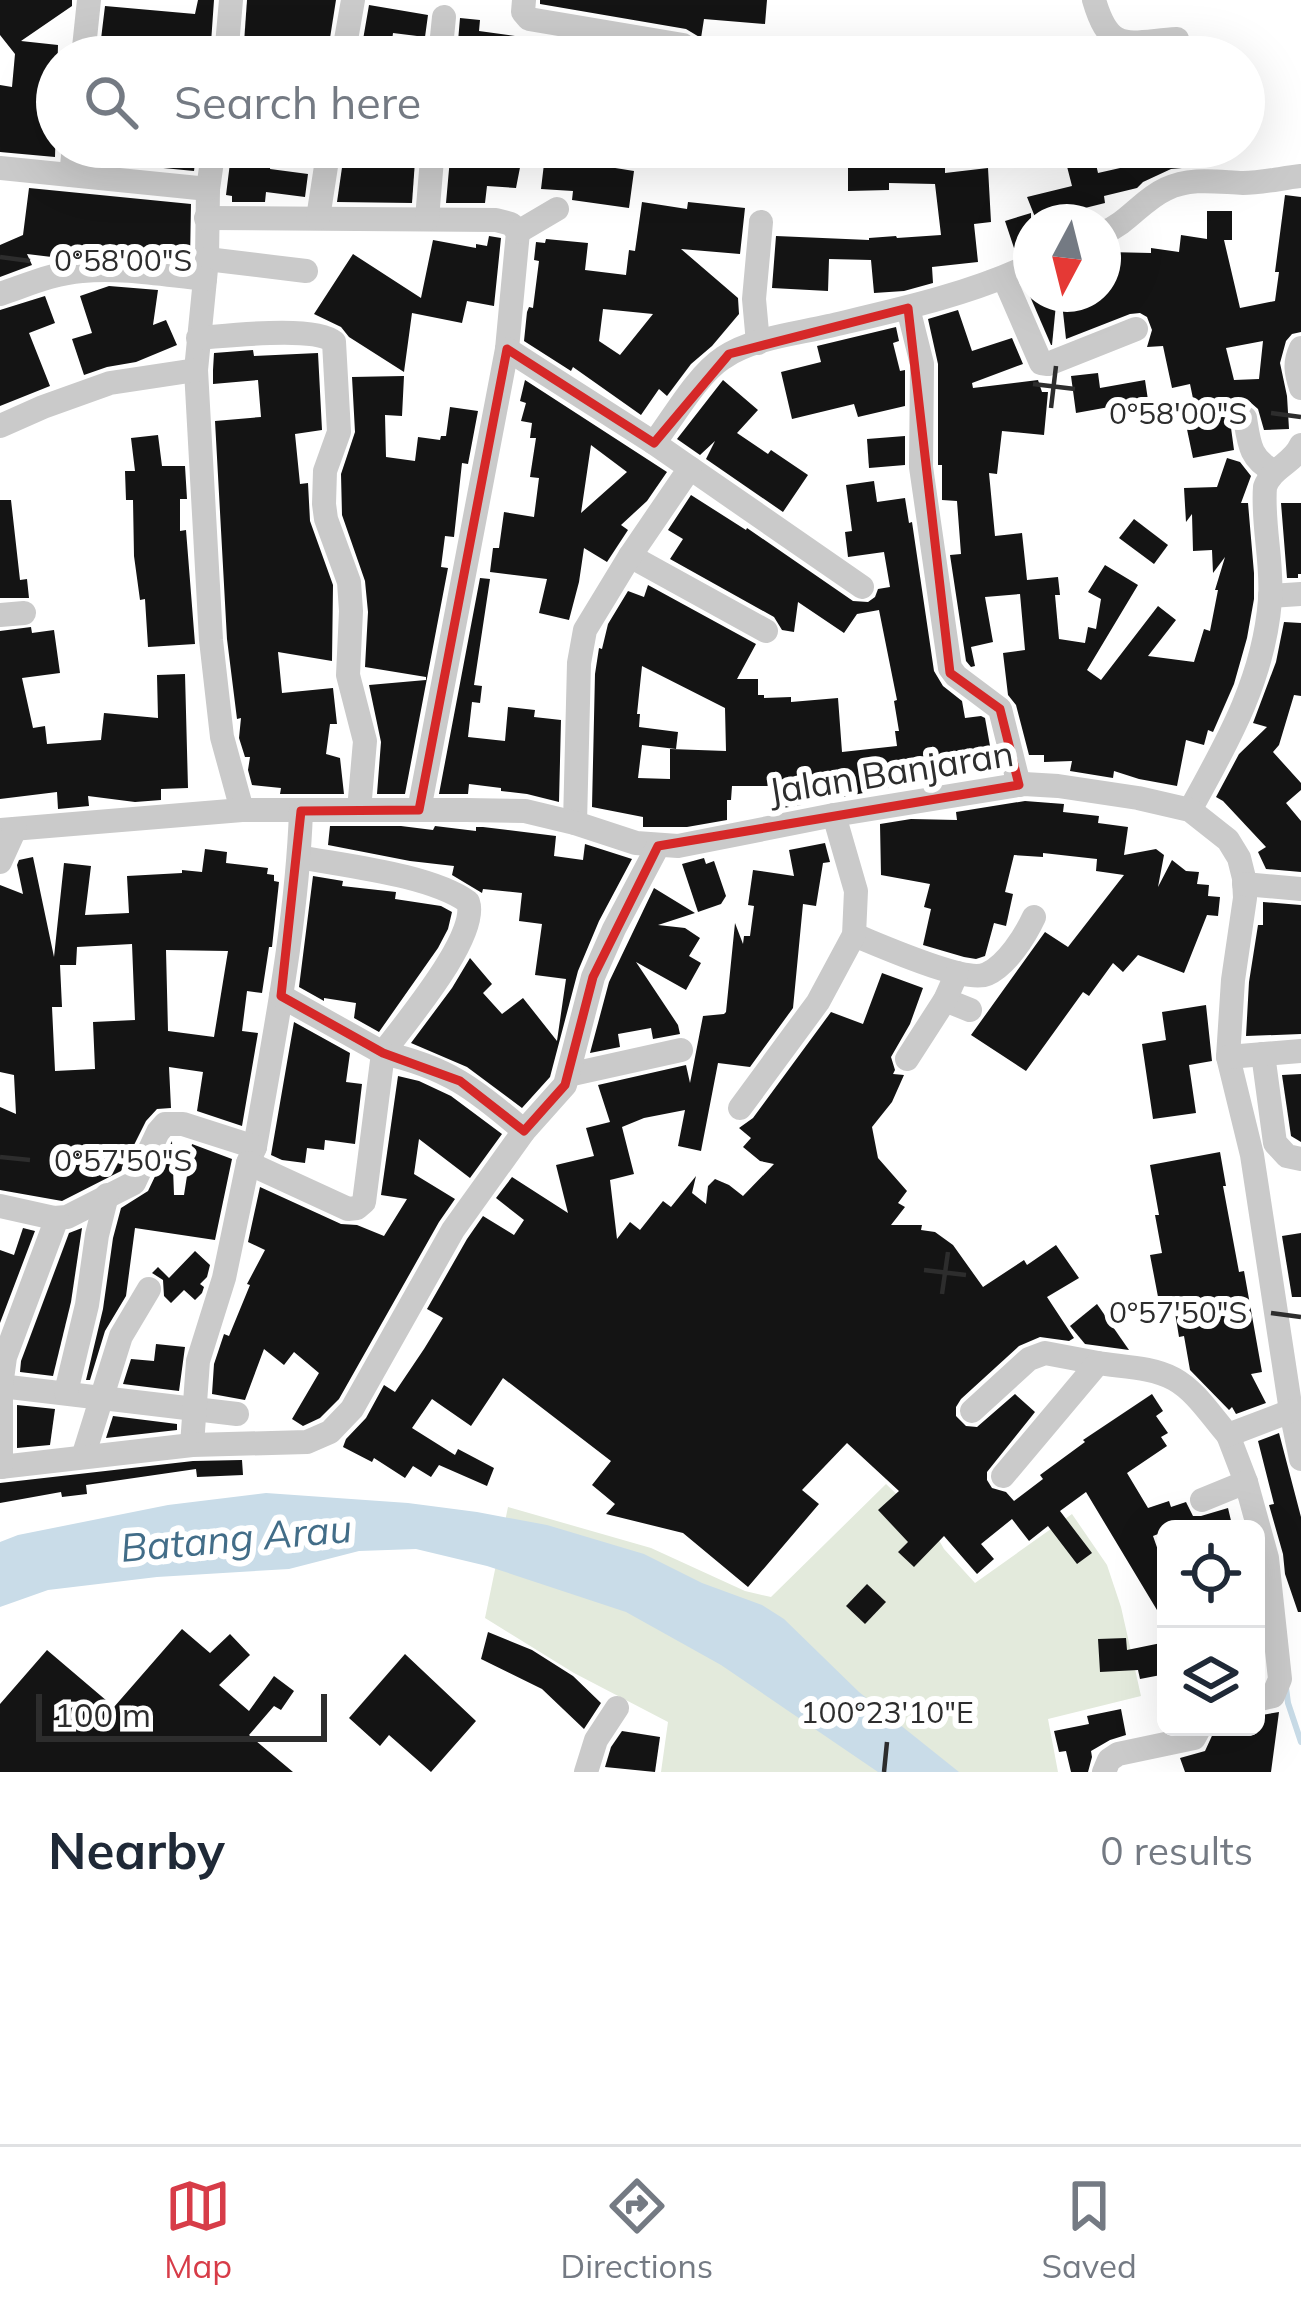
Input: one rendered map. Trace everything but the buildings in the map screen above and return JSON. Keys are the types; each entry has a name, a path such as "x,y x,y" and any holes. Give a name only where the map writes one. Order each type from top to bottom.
{"street":[{"path":"85,36 89,0"},
{"path":"228,36 232,0"},
{"path":"347,36 352,0"},
{"path":"524,0 523,12 529,19 630,36"},
{"path":"1094,0 1109,36"},
{"path":"442,36 444,17"},
{"path":"0,168 208,189"},
{"path":"71,175 72,168"},
{"path":"211,168 196,370 211,640 222,737 242,810"},
{"path":"318,218 326,168"},
{"path":"427,219 431,168"},
{"path":"1121,222 1150,198 1196,180 1248,183 1301,176"},
{"path":"518,232 557,209"},
{"path":"206,218 496,220 511,224 518,232 507,349 419,810"},
{"path":"758,343 754,299 761,222"},
{"path":"0,294 81,271 306,272"},
{"path":"654,443 711,367 729,354 908,308 1013,274"},
{"path":"1004,278 1041,363 1136,329"},
{"path":"908,308 922,364 921,467 950,668 1000,710 1019,784"},
{"path":"198,338 278,333 324,335 334,342 339,432 325,471 324,504 349,582 348,675 365,741 359,810"},
{"path":"1301,348 1296,359 1301,388"},
{"path":"507,349 654,443 862,587"},
{"path":"0,426 110,383 196,370"},
{"path":"1245,418 1254,458 1274,471"},
{"path":"1190,810 1245,707 1262,654 1270,596 1264,492 1274,471 1301,446"},
{"path":"575,823 581,648 590,618 690,468"},
{"path":"630,556 766,632"},
{"path":"1270,596 1301,594"},
{"name":"Jalan Banjaran","path":"7,829 242,810 526,812 658,846 706,842 1019,784 1138,798 1190,810 1228,840 1239,859 1244,884"},
{"path":"192,1445 198,1361 224,1277 280,996 301,811"},
{"path":"740,1108 818,1002 854,935 856,890 834,815"},
{"path":"0,862 7,829"},
{"path":"57,1217 7,1352 0,1386 1,1467 192,1445 293,1444 320,1437 352,1409 452,1230 568,1075 583,1007 600,961 658,846"},
{"path":"2,1215 72,1215 134,1183 165,1124 183,1124 251,1155 344,1207 361,1206 383,1053 461,944 471,907 452,891 299,857"},
{"path":"1301,889 1244,884 1228,1057 1291,1340 1282,1414 1301,1460"},
{"path":"854,935 957,973 978,976 1006,960 1034,917"},
{"path":"907,1059 957,973"},
{"path":"280,996 383,1053 433,1067 460,1081 524,1131"},
{"path":"945,1000 970,1010"},
{"path":"568,1075 681,1050"},
{"path":"1228,1057 1301,1052"},
{"path":"1263,1054 1275,1143 1287,1156 1301,1159"},
{"path":"66,1392 107,1195"},
{"path":"83,1457 121,1336 149,1289"},
{"path":"972,1411 1040,1354 1147,1370 1174,1379 1234,1433 1267,1558 1280,1679 1273,1696 1265,1698"},
{"path":"1003,1476 1098,1363"},
{"path":"0,1386 237,1414"},
{"path":"1234,1433 1282,1414"},
{"path":"1202,1500 1246,1482"},
{"path":"586,1772 596,1740 617,1708"},
{"path":"1104,1772 1118,1754 1195,1736"}],"highlighted area":[{"path":"908,308 950,673 1000,709 1019,785 658,846 593,977 565,1085 524,1131 460,1081 383,1053 281,996 301,811 419,810 507,349 654,443 729,354"}],"shaded area":[{"path":"886,1484 932,1528 975,1583 1072,1514 1107,1565 1141,1696 1048,1719 1058,1772 661,1772 668,1722 574,1673 485,1618 508,1507 651,1548 745,1591 771,1597"}],"water":[{"name":"Batang Arau","path":"266,1493 477,1512 547,1525 644,1554 784,1619 859,1692 959,1772 878,1772 721,1665 626,1612 487,1566 416,1549 359,1551 289,1569 48,1590 0,1607 0,1542 168,1505"}],"waterway":[{"path":"1286,1688 1301,1742"}]}
